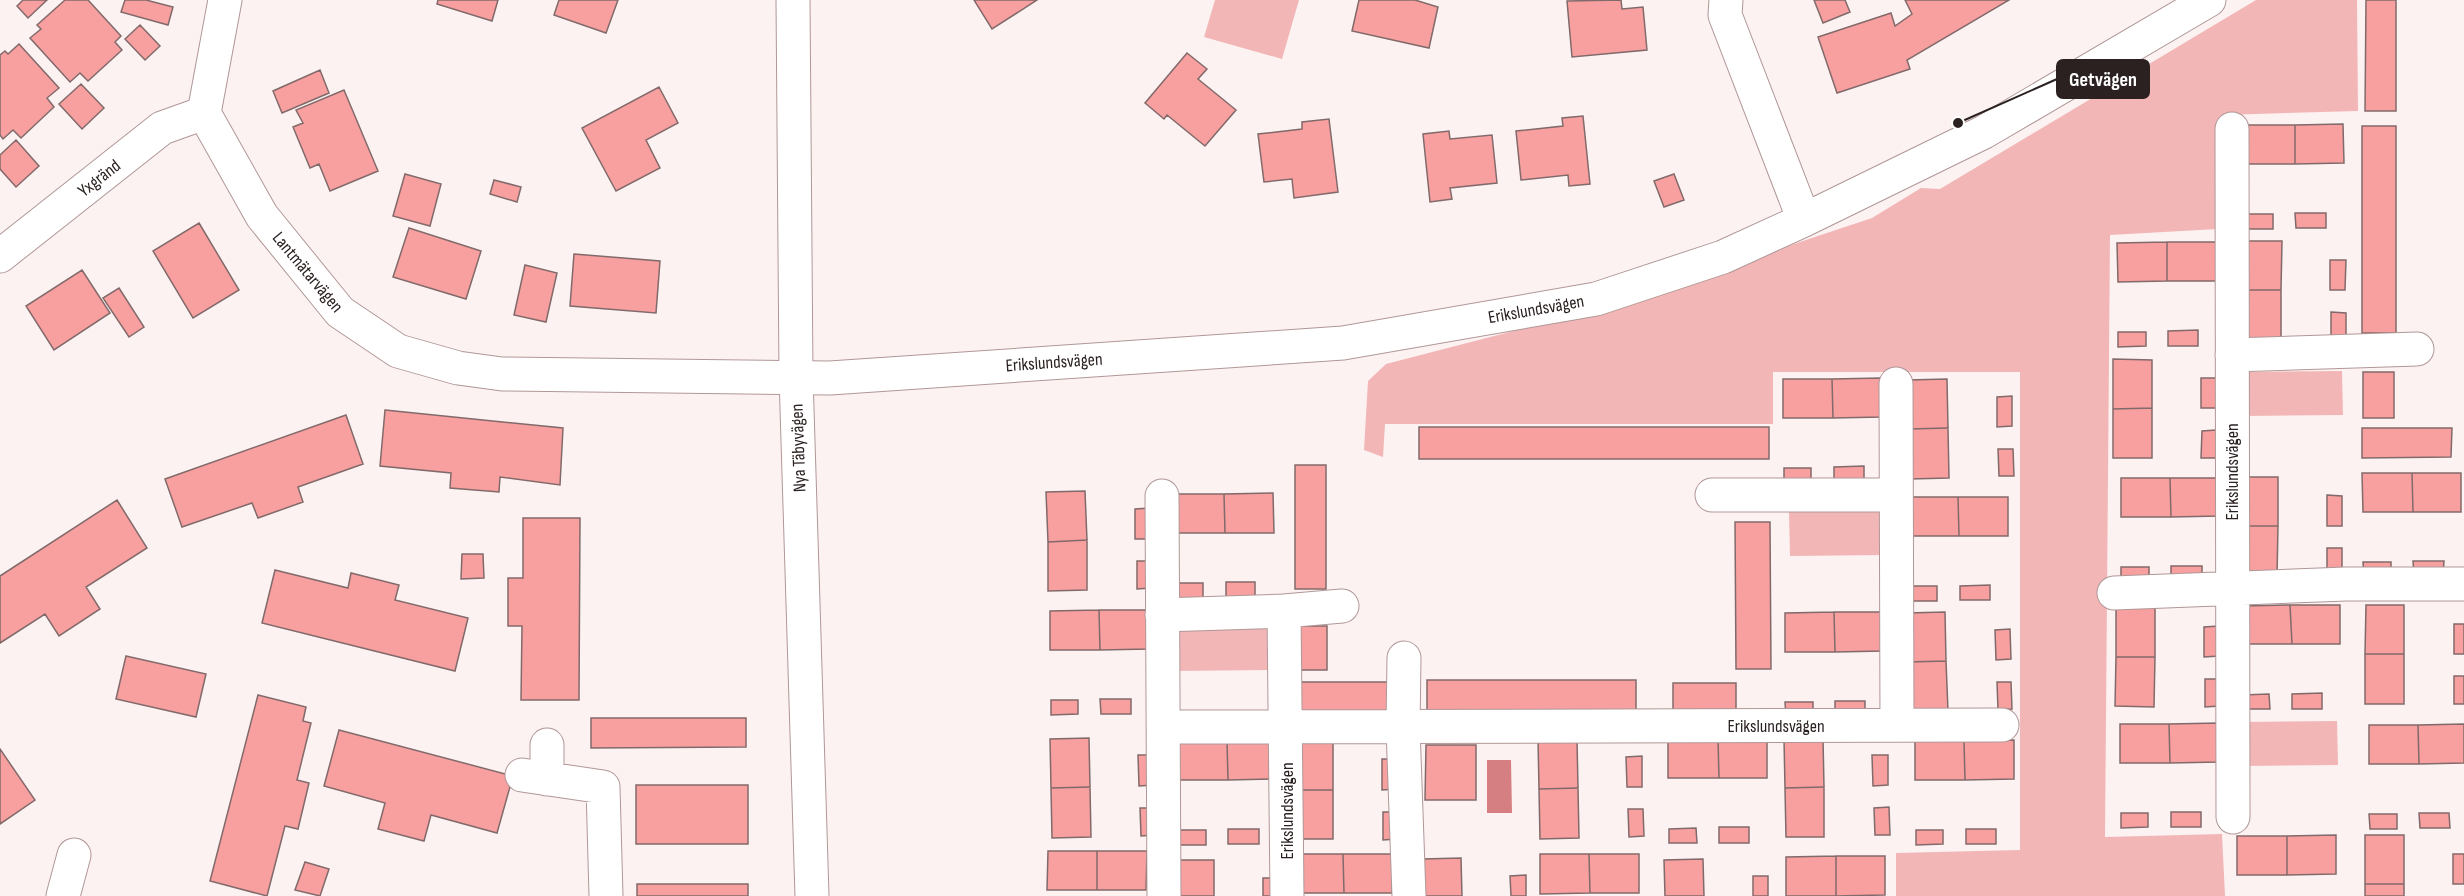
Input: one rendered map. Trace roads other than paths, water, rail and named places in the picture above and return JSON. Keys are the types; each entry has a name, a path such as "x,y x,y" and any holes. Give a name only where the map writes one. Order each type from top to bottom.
{"street":[{"path":"204,113 225,0"},
{"name":"Nya Täbyvägen","path":"792,0 796,376 812,896"},
{"path":"1726,0 1725,15 1803,220"},
{"name":"Erikslundsvägen","path":"796,376 830,378 1343,343 1596,299 1723,257 1984,132 2209,0"},
{"name":"Yxgränd","path":"0,256 162,128 204,113"},
{"name":"Lantmätarvägen","path":"204,113 262,216 340,312 398,351 458,368 502,374 588,377 796,376"},
{"name":"Erikslundsvägen","path":"2232,129 2233,817"},
{"path":"2232,355 2417,349"},
{"path":"1896,384 1897,725"},
{"path":"1712,495 1896,495"},
{"path":"1162,496 1164,896"},
{"path":"2114,593 2346,584 2464,584"},
{"path":"1162,615 1284,611 1342,606"},
{"name":"Erikslundsvägen","path":"1284,611 1287,896"},
{"path":"1404,658 1403,728 1408,896"},
{"name":"Erikslundsvägen","path":"1164,727 2002,725"},
{"path":"547,745 534,777 603,786 606,896"},
{"path":"63,896 74,855"}],"place":[{"name":"Getvägen","path":"1958,123"}]}
